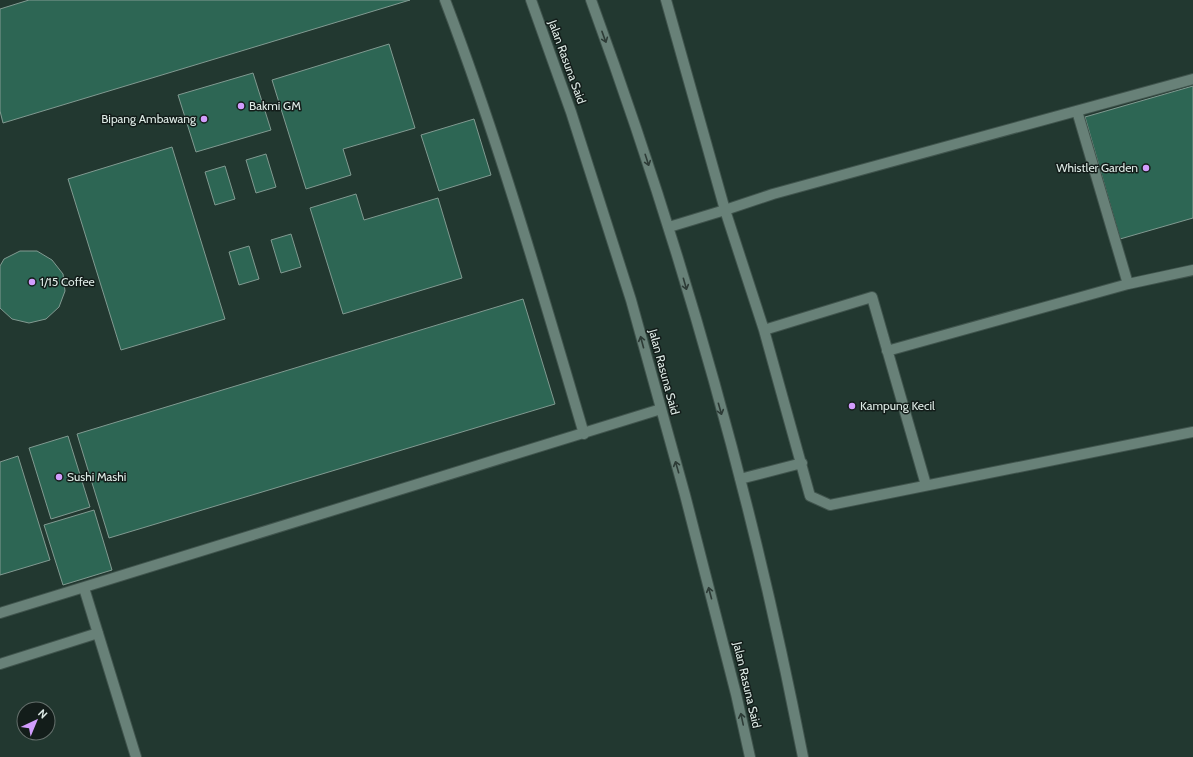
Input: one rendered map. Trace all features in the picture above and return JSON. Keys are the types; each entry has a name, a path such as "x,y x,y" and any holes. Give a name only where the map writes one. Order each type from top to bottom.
{"street":[{"path":"445,0 468,60 525,233 584,434"},
{"name":"Jalan Rasuna Said","path":"531,0 574,120 631,300 736,694 750,757"},
{"path":"591,0 622,85 669,227 740,479 789,688 803,757"},
{"path":"666,0 725,210 764,330 810,496 830,505 1193,432"},
{"path":"669,227 773,194 1193,79"},
{"path":"1077,111 1128,284"},
{"path":"887,351 1128,284 1193,270"},
{"path":"764,330 872,297 926,485"},
{"path":"0,613 661,409"},
{"path":"740,479 802,463"},
{"path":"84,588 136,757"},
{"path":"0,664 98,633"}],"building":[{"path":"29,0 410,0 3,123 0,111 0,9"},
{"path":"389,44 415,128 343,149 351,175 306,189 272,80"},
{"path":"253,73 271,130 196,152 178,95"},
{"name":"Whistler Garden","path":"1193,86 1193,218 1120,239 1085,117"},
{"path":"474,119 491,175 439,191 421,135"},
{"path":"172,147 225,319 121,350 68,179"},
{"path":"266,154 276,187 256,193 246,160"},
{"path":"225,166 235,199 215,205 205,172"},
{"path":"356,194 364,220 438,198 462,278 343,314 310,208"},
{"path":"291,234 301,267 281,273 271,240"},
{"path":"249,246 259,279 239,285 229,252"},
{"name":"1/15 Coffee","path":"20,251 37,251 52,260 63,274 65,291 59,307 46,319 29,323 12,319 0,308 0,266 4,259"},
{"path":"523,299 555,404 109,538 77,434"},
{"name":"Sushi Mashi","path":"68,436 90,507 51,519 29,448"},
{"path":"18,456 50,560 0,575 0,462"},
{"path":"94,510 112,570 63,585 44,525"}],"place":[{"name":"Bakmi GM","path":"241,106"},
{"name":"Bipang Ambawang","path":"204,119"},
{"name":"Whistler Garden","path":"1146,168"},
{"name":"1/15 Coffee","path":"32,282"},
{"name":"Kampung Kecil","path":"852,406"},
{"name":"Sushi Mashi","path":"59,477"}]}
